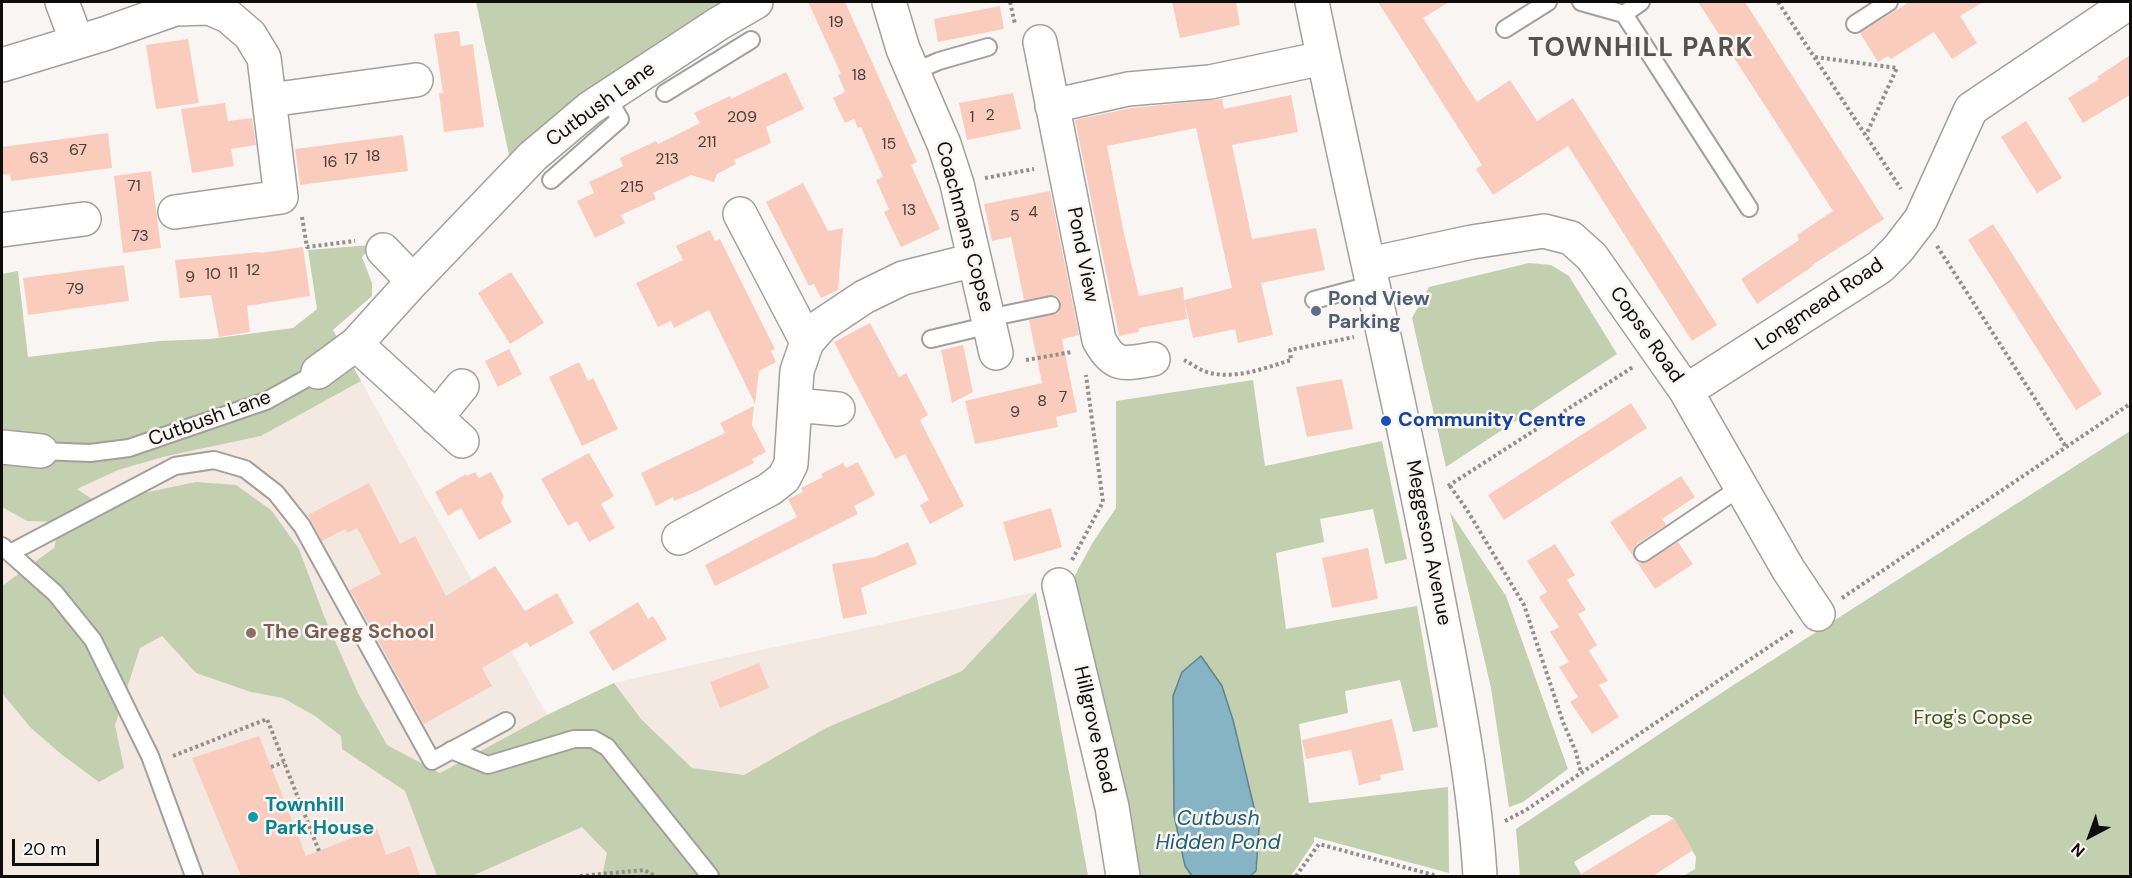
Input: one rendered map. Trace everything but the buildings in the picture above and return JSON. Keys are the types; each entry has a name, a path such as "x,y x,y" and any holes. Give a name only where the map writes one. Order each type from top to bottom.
{"street":[{"path":"62,2 77,42"},
{"name":"Cutbush Lane","path":"318,372 356,344 412,281 534,156 590,108 608,97 689,61 756,2"},
{"name":"Coachmans Copse","path":"889,2 903,50 944,144 957,184 991,332"},
{"name":"Meggeson Avenue","path":"1312,2 1418,492 1462,722 1480,876"},
{"name":"Longmead Road","path":"1686,391 1880,267 1898,249 1921,219 1971,109 2130,2"},
{"path":"2,65 175,9 209,8 228,16 250,35 264,58 282,197 175,212"},
{"name":"Pond View","path":"1040,42 1102,346"},
{"path":"1053,106 1128,89 1210,82 1323,58"},
{"path":"270,99 416,80"},
{"path":"740,214 807,342"},
{"path":"2,230 84,219"},
{"name":"Copse Road","path":"1372,274 1472,242 1544,231 1571,238 1592,257 1686,391 1788,569 1818,614"},
{"path":"383,250 412,281"},
{"path":"679,537 770,489 784,478 790,464 798,371 807,342 822,326 864,297 903,278 974,260"},
{"path":"356,344 462,441"},
{"path":"1102,346 1107,355 1115,361 1125,363 1153,359"},
{"path":"436,418 462,386"},
{"path":"795,405 838,410"},
{"name":"Cutbush Lane","path":"2,447 41,451"},
{"name":"Hillgrove Road","path":"1059,585 1112,807 1123,876"}],"lane":[{"path":"1505,29 1548,2"},
{"path":"1581,2 1624,14 1749,208"},
{"path":"1624,14 1641,2"},
{"path":"1855,24 1888,2"},
{"path":"665,93 689,61 751,40"},
{"path":"913,72 939,60 988,47"},
{"path":"551,180 620,120 608,97"},
{"path":"1314,300 1372,274"},
{"path":"931,339 991,332 1051,305"},
{"name":"Cutbush Lane","path":"41,451 90,453 129,448 266,401 318,372"},
{"path":"194,876 153,764 93,640 55,593 6,549 175,466 214,460 245,469 276,493 302,526 432,760 506,721"},
{"path":"1643,553 1741,487"},
{"path":"451,750 488,765 574,739 593,739 607,747 710,876"}],"path":[{"path":"1814,57 1897,68 1866,136"},
{"path":"957,184 1064,161"},
{"path":"282,197 298,195 307,247 373,239 383,250"},
{"path":"1153,359 1176,354 1209,373 1230,375 1253,372 1291,360 1290,350 1384,331"},
{"path":"991,332 1024,360 1102,346"},
{"path":"1581,773 1576,752 1563,722 1524,605 1450,486 1658,351"},
{"path":"153,764 267,719 319,851"},
{"path":"272,767 284,762"},
{"path":"1296,876 1319,844 1437,876"},
{"path":"580,876 644,870 655,876"}],"shaded area":[{"name":"The Gregg School","path":"361,381 547,715 614,683 1036,592 1088,876 2,876 2,466 118,470 167,456 261,436"}],"green space":[{"path":"476,2 735,2 511,164"},
{"path":"372,245 362,257 372,283 372,296 333,330 361,381 261,436 167,456 118,470 77,489 92,499 143,493 196,482 236,485 271,510 299,549 324,616 358,693 387,745 440,773 547,715 614,683 641,719 692,768 744,775 826,728 962,671 1036,592 1088,876 602,876 607,853 582,827 472,876 437,876 405,791 342,749 341,736 315,716 283,698 251,692 196,673 162,636 140,648 115,725 124,768 99,782 31,728 2,693 2,586 54,548 60,522 27,521 2,507 2,274 18,271 28,357 159,341 210,339 293,328 317,309 308,250"},
{"path":"1529,263 1551,265 1569,276 1617,354 1446,467 1412,318 1429,287"},
{"path":"1253,380 1265,466 1382,441 1407,559 1385,564 1373,509 1320,519 1324,542 1276,553 1286,629 1417,606 1438,727 1413,732 1400,680 1345,691 1348,713 1299,724 1309,803 1448,787 1449,873 1314,837 1314,842 1291,876 1132,876 1068,588 1093,542 1116,508 1116,401"},
{"name":"Frog's Copse","path":"2130,431 2130,876 1683,876 1695,869 1696,857 1673,818 1667,815 1651,815 1574,862 1582,876 1520,876 1516,829 1735,684"},
{"path":"1450,512 1506,596 1568,769 1523,802 1509,807 1491,688"}],"water":[{"name":"Cutbush Hidden Pond","path":"1201,656 1222,686 1233,720 1259,828 1256,871 1250,876 1192,876 1185,866 1174,815 1173,696 1182,672"}],"place":[{"name":"Pond View Parking","path":"1316,311"},
{"name":"Community Centre","path":"1386,421"},
{"name":"The Gregg School","path":"251,633"},
{"name":"Townhill Park House","path":"253,817"}],"district":[{"name":"TOWNHILL PARK","path":"1641,49"}]}
